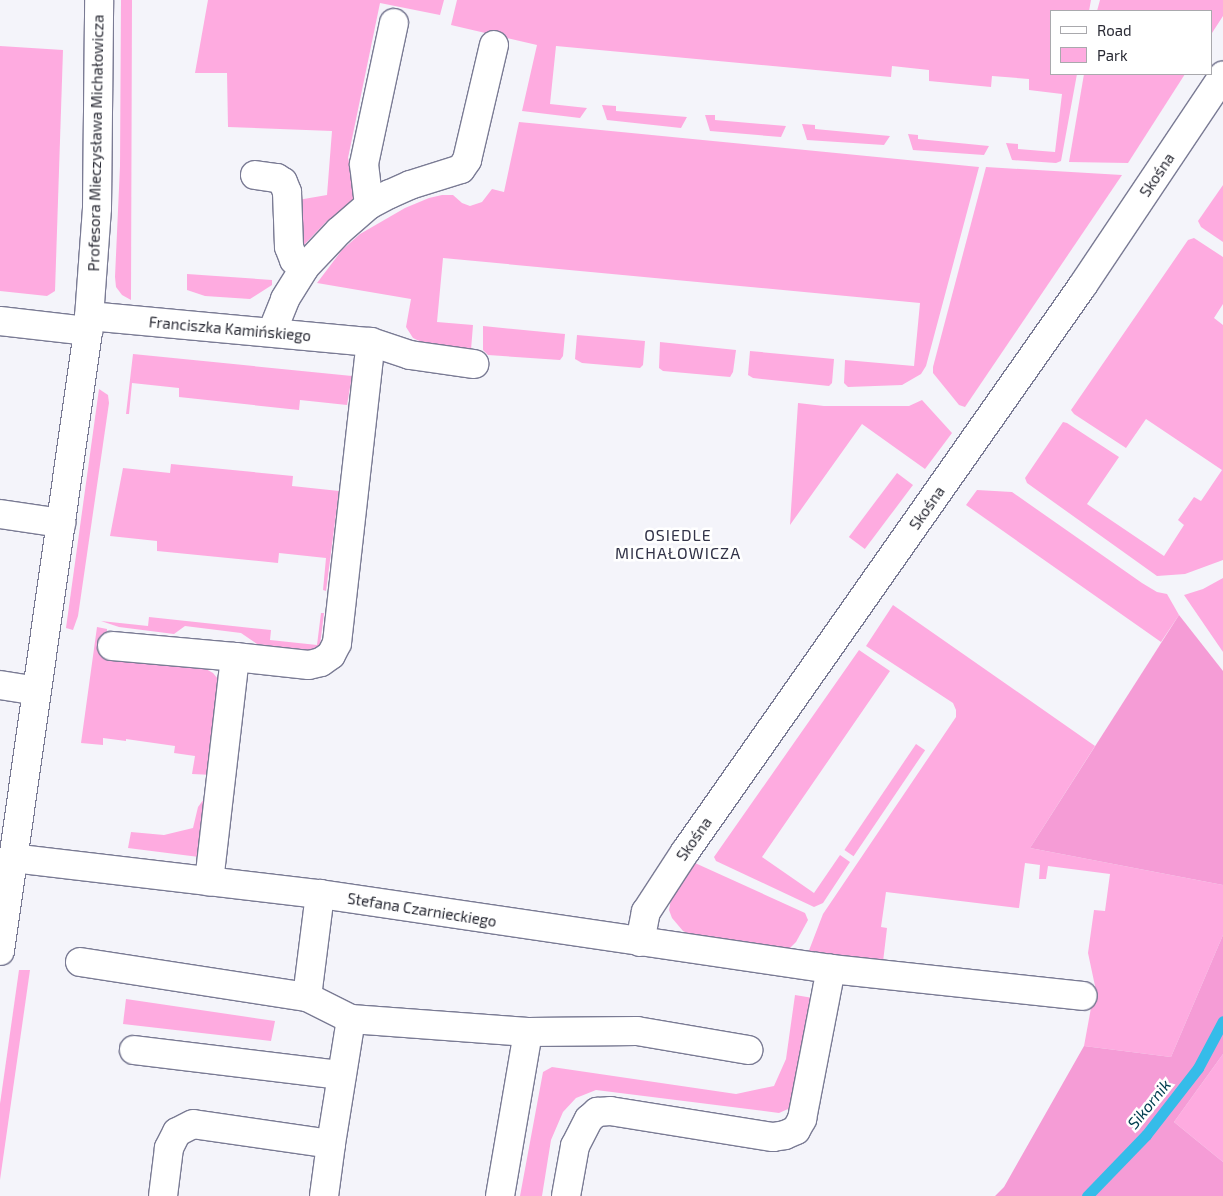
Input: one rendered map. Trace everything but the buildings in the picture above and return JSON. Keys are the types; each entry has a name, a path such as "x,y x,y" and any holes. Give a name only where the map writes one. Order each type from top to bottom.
{"street":[{"name":"Profesora Mieczysława Michałowicza","path":"0,951 89,324 97,208 99,0"},
{"path":"369,205 364,164 394,23"},
{"path":"272,332 285,299 304,268 338,230 369,205 410,185 461,169 467,160 494,45"},
{"name":"Skośna","path":"640,942 646,912 685,852 1083,285 1223,76"},
{"path":"255,175 276,178 283,182 287,192 289,247 294,260 304,268"},
{"name":"Franciszka Kamińskiego","path":"0,321 272,332 371,342 410,356 474,364"},
{"path":"112,646 309,665 321,662 331,655 336,643 371,342"},
{"path":"0,514 61,523"},
{"path":"209,881 235,657"},
{"path":"0,685 37,691"},
{"name":"Stefana Czarnieckiego","path":"12,858 320,894 831,970 1083,996"},
{"path":"307,997 320,894"},
{"path":"80,962 307,997 351,1019 528,1032 637,1031 748,1050"},
{"path":"566,1196 575,1146 589,1118 597,1112 610,1111 773,1137 785,1135 796,1130 802,1119 831,970"},
{"path":"324,1196 351,1019"},
{"path":"500,1196 528,1032"},
{"path":"134,1050 341,1075"},
{"path":"163,1196 169,1148 177,1132 192,1124 331,1144"}],"green space":[{"path":"121,0 132,0 131,300 122,295 116,287 115,277 120,166"},
{"path":"208,0 444,0 440,15 380,3 348,158 359,197 326,222 303,246 298,200 327,195 332,131 228,127 227,73 195,73"},
{"path":"457,0 1091,0 1089,10 1050,10 1050,75 1077,75 1061,161 1056,163 1012,160 1006,143 1018,144 1018,149 1055,152 1062,94 1029,90 1029,79 992,76 991,87 929,81 929,70 892,66 891,77 556,46 550,104 587,108 580,118 522,111 537,45 451,25"},
{"path":"1100,0 1223,0 1223,16 1213,31 1213,10 1097,10"},
{"path":"0,46 63,50 55,291 47,296 0,291"},
{"path":"1084,75 1184,75 1128,163 1069,162"},
{"path":"602,105 616,106 616,111 687,117 681,128 607,120"},
{"path":"705,115 715,115 715,120 786,126 781,137 710,131"},
{"path":"519,122 979,167 926,366 921,374 902,385 848,387 844,383 845,360 914,366 920,303 443,258 437,322 473,325 471,350 430,346 413,338 406,327 411,299 317,283 342,250 360,234 405,208 442,195 453,195 462,203 470,206 482,202 492,189 504,192"},
{"path":"802,124 815,125 815,129 890,136 884,145 807,140"},
{"path":"908,134 918,135 918,139 989,146 984,155 913,150"},
{"path":"986,167 1122,175 965,407 959,405 933,373 933,367"},
{"path":"1223,185 1223,242 1201,227 1198,221"},
{"path":"1194,238 1223,257 1223,304 1214,318 1223,325 1223,560 1185,574 1157,576 1027,483 1025,478 1063,422 1067,423 1119,457 1087,504 1164,556 1184,525 1178,520 1194,497 1201,501 1222,470 1146,419 1126,448 1074,414 1071,410 1188,240"},
{"path":"187,274 272,280 272,285 250,299 205,296 187,290"},
{"path":"483,326 565,334 563,356 560,360 488,355 483,350"},
{"path":"577,335 645,341 643,365 640,368 582,363 575,359"},
{"path":"660,342 736,350 733,372 730,377 663,371 659,368"},
{"path":"750,351 834,359 832,383 829,386 753,378 748,375"},
{"path":"133,354 352,376 347,405 300,400 299,410 179,397 179,388 132,383 129,414 126,414"},
{"path":"99,389 108,395 109,403 78,616 73,630 66,628"},
{"path":"922,400 952,433 925,469 862,424 790,525 798,403 824,406 909,406"},
{"path":"171,464 293,476 292,486 339,491 326,591 323,590 326,558 279,553 278,563 157,551 157,541 110,536 123,468 170,473"},
{"path":"897,473 913,485 865,549 849,537"},
{"path":"977,490 1012,492 1142,583 1157,592 1167,594 1179,615 1161,642 966,505"},
{"path":"1223,578 1223,652 1184,595 1203,589"},
{"path":"893,605 1095,746 1030,848 1223,885 1223,935 1171,1057 1084,1046 1095,986 1088,953 1094,910 1105,911 1110,874 1048,866 1046,879 1039,879 1040,865 1025,863 1019,908 886,892 881,927 887,928 883,962 808,953 823,914 956,717 953,703 866,646"},
{"path":"321,613 324,613 320,645 311,651 257,644 241,633 185,626 174,634 119,627 101,621 148,626 149,617 271,630 270,640 317,645"},
{"path":"97,627 107,629 106,657 111,660 206,669 218,679 213,775 192,774 195,756 174,753 175,746 126,739 126,741 103,738 103,745 81,743"},
{"path":"859,650 890,671 762,857 814,893 840,855 850,862 823,903 814,907 716,861 714,857"},
{"path":"916,744 925,750 854,856 844,850"},
{"path":"212,788 199,857 128,848 131,832 164,835 193,828 198,807"},
{"path":"695,863 805,913 808,920 796,942 790,948 781,949 692,935 683,931 672,918 669,910 671,899"},
{"path":"19,970 30,970 0,1180 0,1104"},
{"path":"795,995 813,998 793,1101 788,1109 779,1113 596,1090 576,1098 563,1112 551,1140 542,1196 520,1196 543,1072 552,1067 736,1094 774,1086 786,1059"},
{"path":"126,999 275,1021 271,1041 123,1024"},
{"path":"1223,1054 1223,1162 1174,1122"}],"shaded area":[{"path":"1179,615 1223,671 1223,885 1030,848"},
{"path":"1223,935 1223,1054 1174,1122 1223,1162 1223,1196 995,1196 1004,1187 1084,1046 1171,1057"}],"waterway":[{"name":"Sikornik","path":"1087,1196 1146,1135 1198,1068 1223,1021"}],"district":[{"name":"OSIEDLE MICHAŁOWICZA","path":"678,544"}]}
